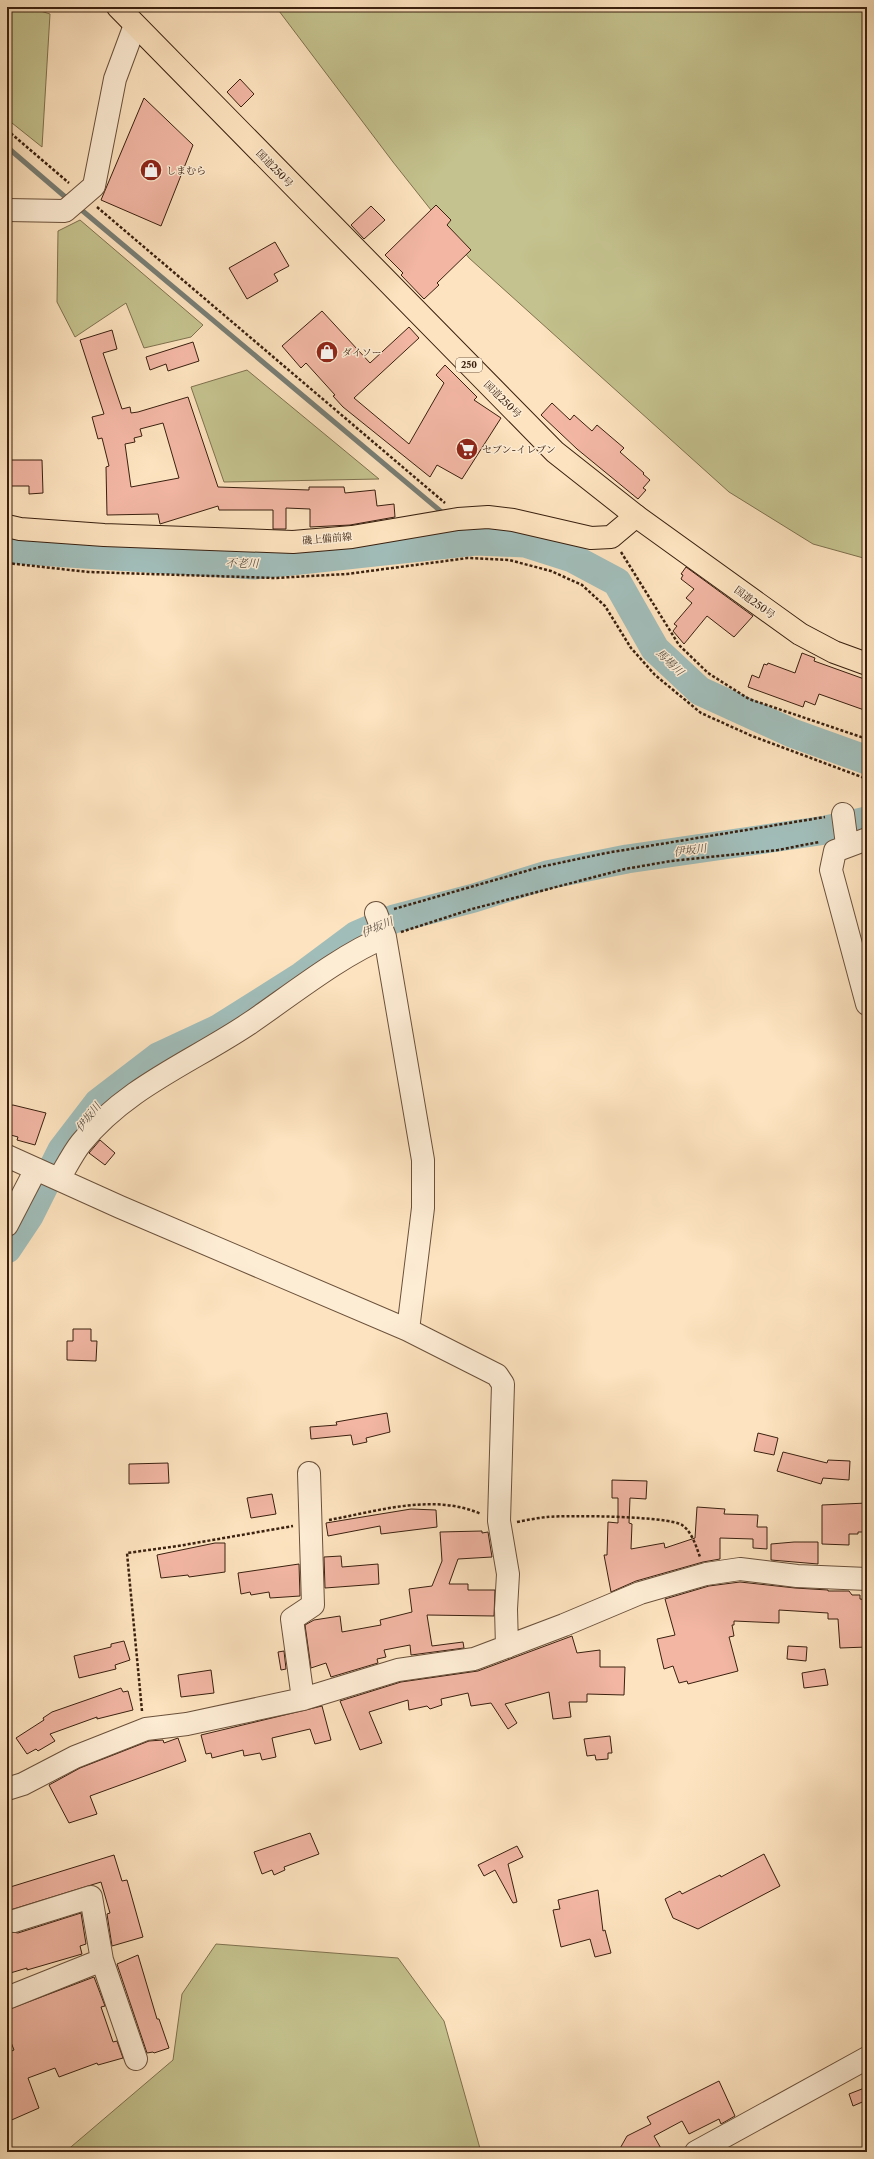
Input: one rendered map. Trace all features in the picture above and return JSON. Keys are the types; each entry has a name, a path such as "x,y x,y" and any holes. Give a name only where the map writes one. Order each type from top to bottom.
{"main road":[{"name":"国道250号","path":"118,7 555,452 636,516 800,634 834,652 867,664"},
{"path":"611,536 636,516"},
{"name":"磯上備前線","path":"7,526 20,529 104,535 293,542 352,536 448,520 488,517 512,520 591,538 611,536"}],"street":[{"path":"7,210 65,211 94,186 115,79 127,42 135,25"},
{"path":"867,839 835,851 831,870 867,1004"},
{"path":"7,1225 48,1174 116,1107 161,1074 224,1040 344,959 381,925"},
{"path":"381,925 423,1160 423,1208 408,1330"},
{"path":"7,1156 120,1207 408,1330 497,1375 503,1384 500,1521 508,1574 507,1647"},
{"path":"303,1699 292,1619 313,1605 309,1473"},
{"path":"7,1790 23,1784 75,1757 146,1729 187,1724 303,1699 398,1670 474,1659 564,1625 640,1593 706,1574 740,1569 798,1576 867,1579"},
{"path":"14,1921 91,1897 102,1960 136,2059"},
{"path":"7,1998 102,1960"},
{"path":"696,2152 867,2058"}],"path":[{"path":"7,130 77,201 453,509 448,520"},
{"path":"611,536 679,645 708,673 749,699 867,739"},
{"path":"7,562 88,572 275,578 347,574 468,558 509,560 552,571 582,585 606,606 631,648 655,676 701,713 752,736 867,779"},
{"path":"844,825 778,850 671,861 625,869 472,909 381,925 540,867 606,853 844,825"},
{"path":"146,1729 139,1681 128,1553 178,1546 415,1505 436,1504 465,1507 500,1521 515,1522 548,1517 592,1516 668,1520 682,1525 692,1537 706,1574"}],"shaded area":[{"path":"7,7 28,7 50,14 42,147 7,119"},
{"path":"276,7 867,7 867,559 813,544 729,492 469,258 393,162"},
{"path":"80,220 203,325 191,337 144,348 126,303 75,337 57,302 58,231"},
{"path":"247,370 379,479 224,482 191,387"},
{"path":"216,1944 398,1958 444,2021 481,2152 65,2152 173,2060 182,1994"}],"building":[{"path":"240,79 254,94 241,107 227,92"},
{"path":"144,98 193,145 161,226 101,200"},
{"path":"436,205 451,220 447,225 471,250 437,283 439,285 424,299 401,275 403,273 385,255"},
{"path":"371,206 385,220 364,239 351,225"},
{"path":"275,242 289,266 274,274 278,281 247,299 229,268"},
{"path":"322,311 370,363 409,327 419,338 354,398 409,444 444,383 436,375 445,365 477,397 474,400 501,418 462,479 437,465 430,477 343,407 333,396 335,395 306,363 301,368 282,346"},
{"path":"112,330 117,349 103,353 122,409 130,407 131,413 138,412 188,397 218,487 309,490 309,487 344,487 345,493 375,490 377,506 394,504 395,517 350,525 310,527 310,509 286,508 286,529 273,529 273,510 219,510 218,506 160,524 158,514 107,515 106,467 109,466 102,438 98,439 92,417 104,414 80,340","holes":["163,423 179,478 131,487 125,444 135,442 134,438 142,436 140,429"]},
{"path":"193,342 199,361 168,371 166,364 150,370 146,357"},
{"path":"552,403 570,420 574,415 592,431 597,425 624,448 620,452 650,480 643,488 646,490 638,499 577,449 541,415"},
{"path":"11,460 42,460 43,493 29,494 29,486 11,486"},
{"path":"686,567 753,616 734,637 707,616 684,644 673,631 677,626 674,624 692,603 686,598 694,589 681,579 683,575 681,574"},
{"path":"802,653 815,658 814,661 867,680 867,711 819,694 815,705 805,701 803,707 748,687 752,675 759,678 764,664 767,665 768,663 795,673"},
{"path":"13,1105 46,1113 35,1145 17,1140 18,1137 7,1134 7,1106"},
{"path":"100,1140 115,1153 105,1165 89,1153"},
{"path":"73,1329 91,1329 91,1341 97,1341 96,1361 67,1360 67,1341 73,1341"},
{"path":"387,1413 390,1432 366,1438 367,1442 353,1445 351,1435 311,1439 310,1427 337,1425 336,1422"},
{"path":"758,1433 778,1438 774,1455 754,1451"},
{"path":"783,1452 827,1463 828,1460 850,1461 849,1480 823,1478 821,1484 777,1471"},
{"path":"168,1463 169,1483 129,1484 129,1464"},
{"path":"612,1480 647,1481 646,1499 630,1498 629,1523 632,1524 631,1549 664,1543 665,1548 695,1538 697,1507 725,1509 724,1514 758,1515 757,1527 767,1527 767,1549 753,1548 753,1539 720,1538 720,1559 703,1562 636,1581 611,1592 604,1555 607,1555 608,1522 618,1523 618,1498 612,1498"},
{"path":"272,1494 276,1514 251,1518 247,1498"},
{"path":"867,1503 867,1532 849,1534 849,1545 822,1544 822,1505"},
{"path":"411,1509 436,1510 437,1527 381,1534 380,1526 328,1536 326,1523"},
{"path":"482,1531 482,1533 488,1532 492,1557 458,1559 449,1584 468,1584 468,1590 495,1590 494,1616 427,1615 432,1646 463,1642 464,1648 411,1655 410,1645 384,1650 386,1657 377,1659 378,1663 331,1677 326,1663 311,1668 305,1625 314,1620 340,1616 342,1632 381,1625 380,1620 412,1612 409,1589 432,1586 442,1561 440,1532"},
{"path":"818,1542 818,1564 771,1560 771,1544"},
{"path":"215,1543 225,1543 225,1572 189,1577 188,1575 161,1578 157,1555"},
{"path":"341,1556 342,1567 378,1564 379,1584 325,1588 324,1557"},
{"path":"299,1564 300,1596 270,1598 269,1592 251,1595 250,1592 241,1594 238,1573"},
{"path":"740,1582 828,1591 849,1591 852,1595 860,1595 860,1599 867,1600 867,1647 840,1648 838,1619 828,1619 828,1613 779,1610 779,1623 734,1621 734,1625 732,1625 734,1636 729,1637 738,1671 688,1684 687,1681 679,1683 673,1666 664,1669 657,1639 675,1635 665,1599 709,1586"},
{"path":"572,1636 577,1653 600,1650 600,1667 625,1667 624,1695 587,1694 587,1702 569,1702 571,1717 553,1719 549,1692 505,1704 517,1723 508,1729 491,1703 471,1706 468,1693 441,1699 442,1705 430,1709 427,1706 409,1710 408,1700 369,1712 382,1743 360,1750 340,1701 401,1682 478,1671"},
{"path":"124,1641 130,1660 115,1665 116,1669 79,1678 74,1656 111,1647 111,1644"},
{"path":"788,1646 807,1647 806,1661 787,1659"},
{"path":"284,1651 286,1669 281,1670 278,1652"},
{"path":"825,1669 828,1685 804,1688 802,1673"},
{"path":"211,1670 214,1693 181,1697 178,1675"},
{"path":"121,1688 123,1692 128,1691 133,1710 97,1719 97,1717 50,1734 55,1741 38,1751 36,1749 27,1754 16,1738 44,1720 43,1718 52,1712"},
{"path":"322,1706 331,1740 315,1744 310,1729 272,1738 276,1757 262,1760 260,1753 244,1756 243,1750 212,1758 211,1753 206,1754 201,1735"},
{"path":"610,1736 612,1753 608,1753 608,1759 596,1760 595,1755 587,1756 584,1739"},
{"path":"178,1738 186,1761 90,1796 97,1814 69,1823 49,1785 80,1768 149,1741 163,1740 164,1743"},
{"path":"310,1833 319,1854 284,1867 285,1870 274,1875 272,1870 262,1874 254,1852"},
{"path":"517,1846 523,1857 508,1864 517,1902 513,1903 495,1870 484,1876 478,1865"},
{"path":"764,1854 780,1886 698,1929 673,1918 665,1899 680,1891 682,1894 720,1875 721,1877"},
{"path":"114,1855 122,1881 127,1880 143,1937 112,1946 107,1914 110,1913 101,1882 7,1911 7,1888"},
{"path":"598,1890 603,1931 605,1930 611,1953 595,1957 590,1939 561,1947 553,1910 560,1909 558,1900"},
{"path":"81,1913 86,1944 80,1946 82,1954 27,1970 27,1968 7,1974 7,1931 18,1933"},
{"path":"138,1955 157,2019 159,2019 169,2048 154,2053 147,2053 117,1964"},
{"path":"94,1977 105,2006 101,2007 113,2042 117,2041 123,2058 98,2065 97,2063 59,2077 55,2068 28,2078 39,2108 7,2122 7,2053 14,2050 7,2032 7,2010"},
{"path":"719,2081 735,2116 721,2124 719,2119 689,2134 682,2121 654,2136 663,2152 618,2152 627,2136 651,2124 647,2117"},
{"path":"867,2087 867,2100 853,2106 849,2094"}],"waterway":[{"path":"7,147 70,201"},
{"path":"78,207 444,514"},
{"path":"458,526 476,541"},
{"name":"不老川","path":"7,549 254,565 476,541 525,543 572,558 617,582 655,649 700,691 792,733 867,760"},
{"name":"伊坂川","path":"7,1249 29,1216 62,1150 98,1103 158,1057 218,1029 302,976 357,935 394,919 474,898 547,875 627,859 826,830 867,821"}],"place":[{"name":"しまむら","path":"151,170"},
{"name":"ダイソー","path":"327,352"},
{"name":"セブン-イレブン","path":"467,449"}],"water label":[{"name":"馬場川","path":"670,662"}]}
